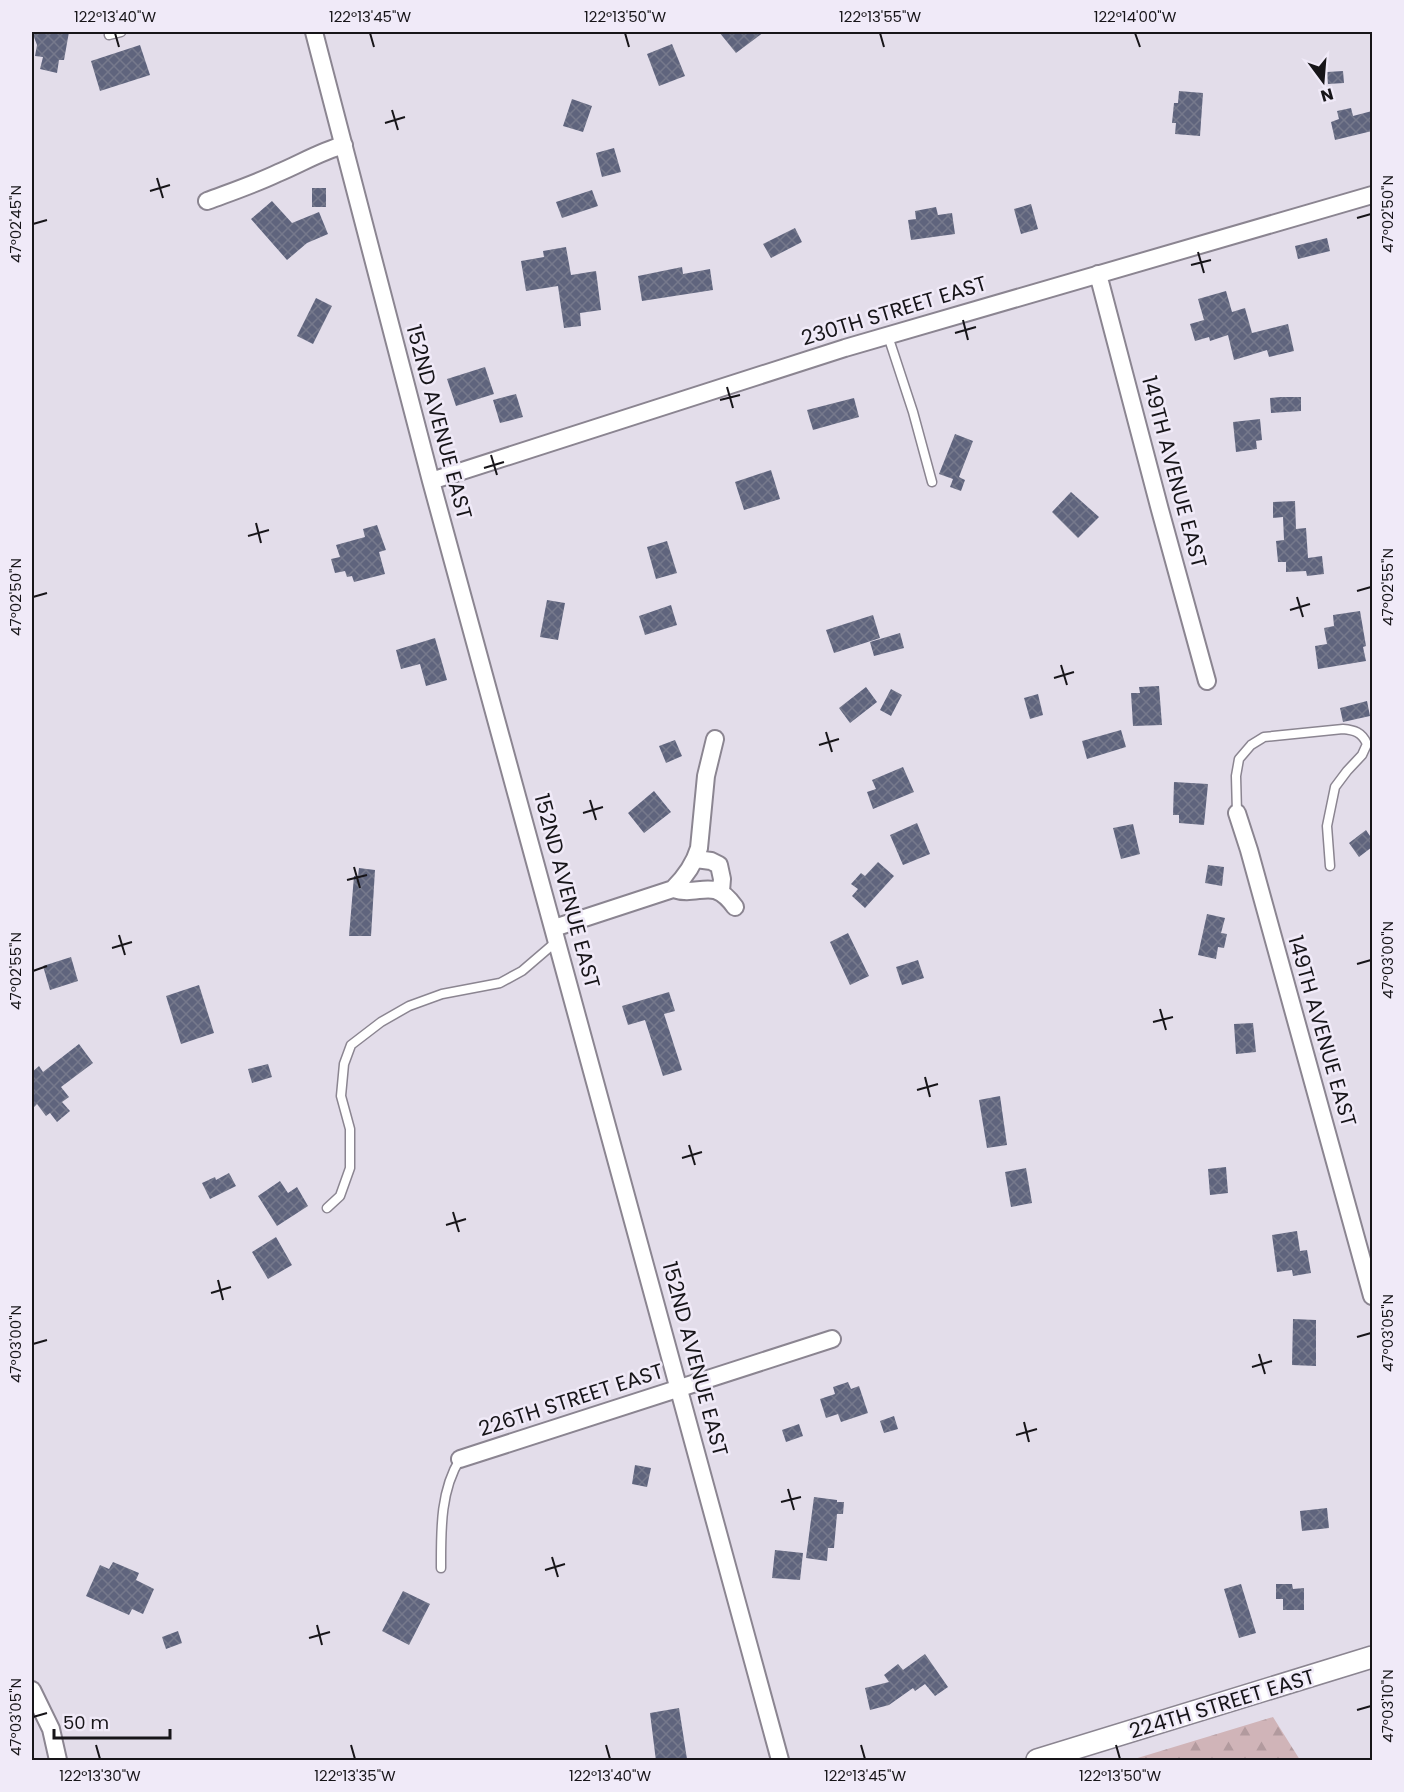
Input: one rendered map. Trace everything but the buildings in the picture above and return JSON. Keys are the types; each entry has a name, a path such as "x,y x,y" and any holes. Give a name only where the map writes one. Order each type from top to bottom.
{"street":[{"name":"152ND AVENUE EAST","path":"314,32 431,481 780,1761"},
{"path":"207,201 309,160 326,149 344,145"},
{"name":"230TH STREET EAST","path":"431,481 845,348 1372,195"},
{"name":"149TH AVENUE EAST","path":"1098,274 1207,681"},
{"path":"556,934 673,889 684,878 696,859 702,830 706,776 715,740"},
{"name":"149TH AVENUE EAST","path":"1237,813 1372,1296"},
{"path":"696,859 711,861 719,865 722,879 721,891"},
{"path":"673,889 682,892 708,888 721,891 728,896 735,907"},
{"name":"226TH STREET EAST","path":"460,1458 832,1339"},
{"name":"224TH STREET EAST","path":"1037,1761 1372,1657"},
{"path":"32,1690 51,1730 58,1761"}],"lane":[{"path":"109,35 120,32"},
{"path":"888,336 913,411 932,482"},
{"path":"1237,813 1236,776 1239,759 1251,746 1264,737 1343,729 1355,730 1365,738 1367,744 1362,755 1335,787 1327,826 1330,866"},
{"path":"327,1208 340,1196 350,1168 350,1129 341,1096 344,1064 351,1045 381,1022 409,1006 442,994 500,983 522,971 556,934"},
{"path":"441,1568 441,1526 445,1498 452,1472 460,1458"}],"green space":[{"path":"1273,1717 1300,1760 1131,1760"}]}
